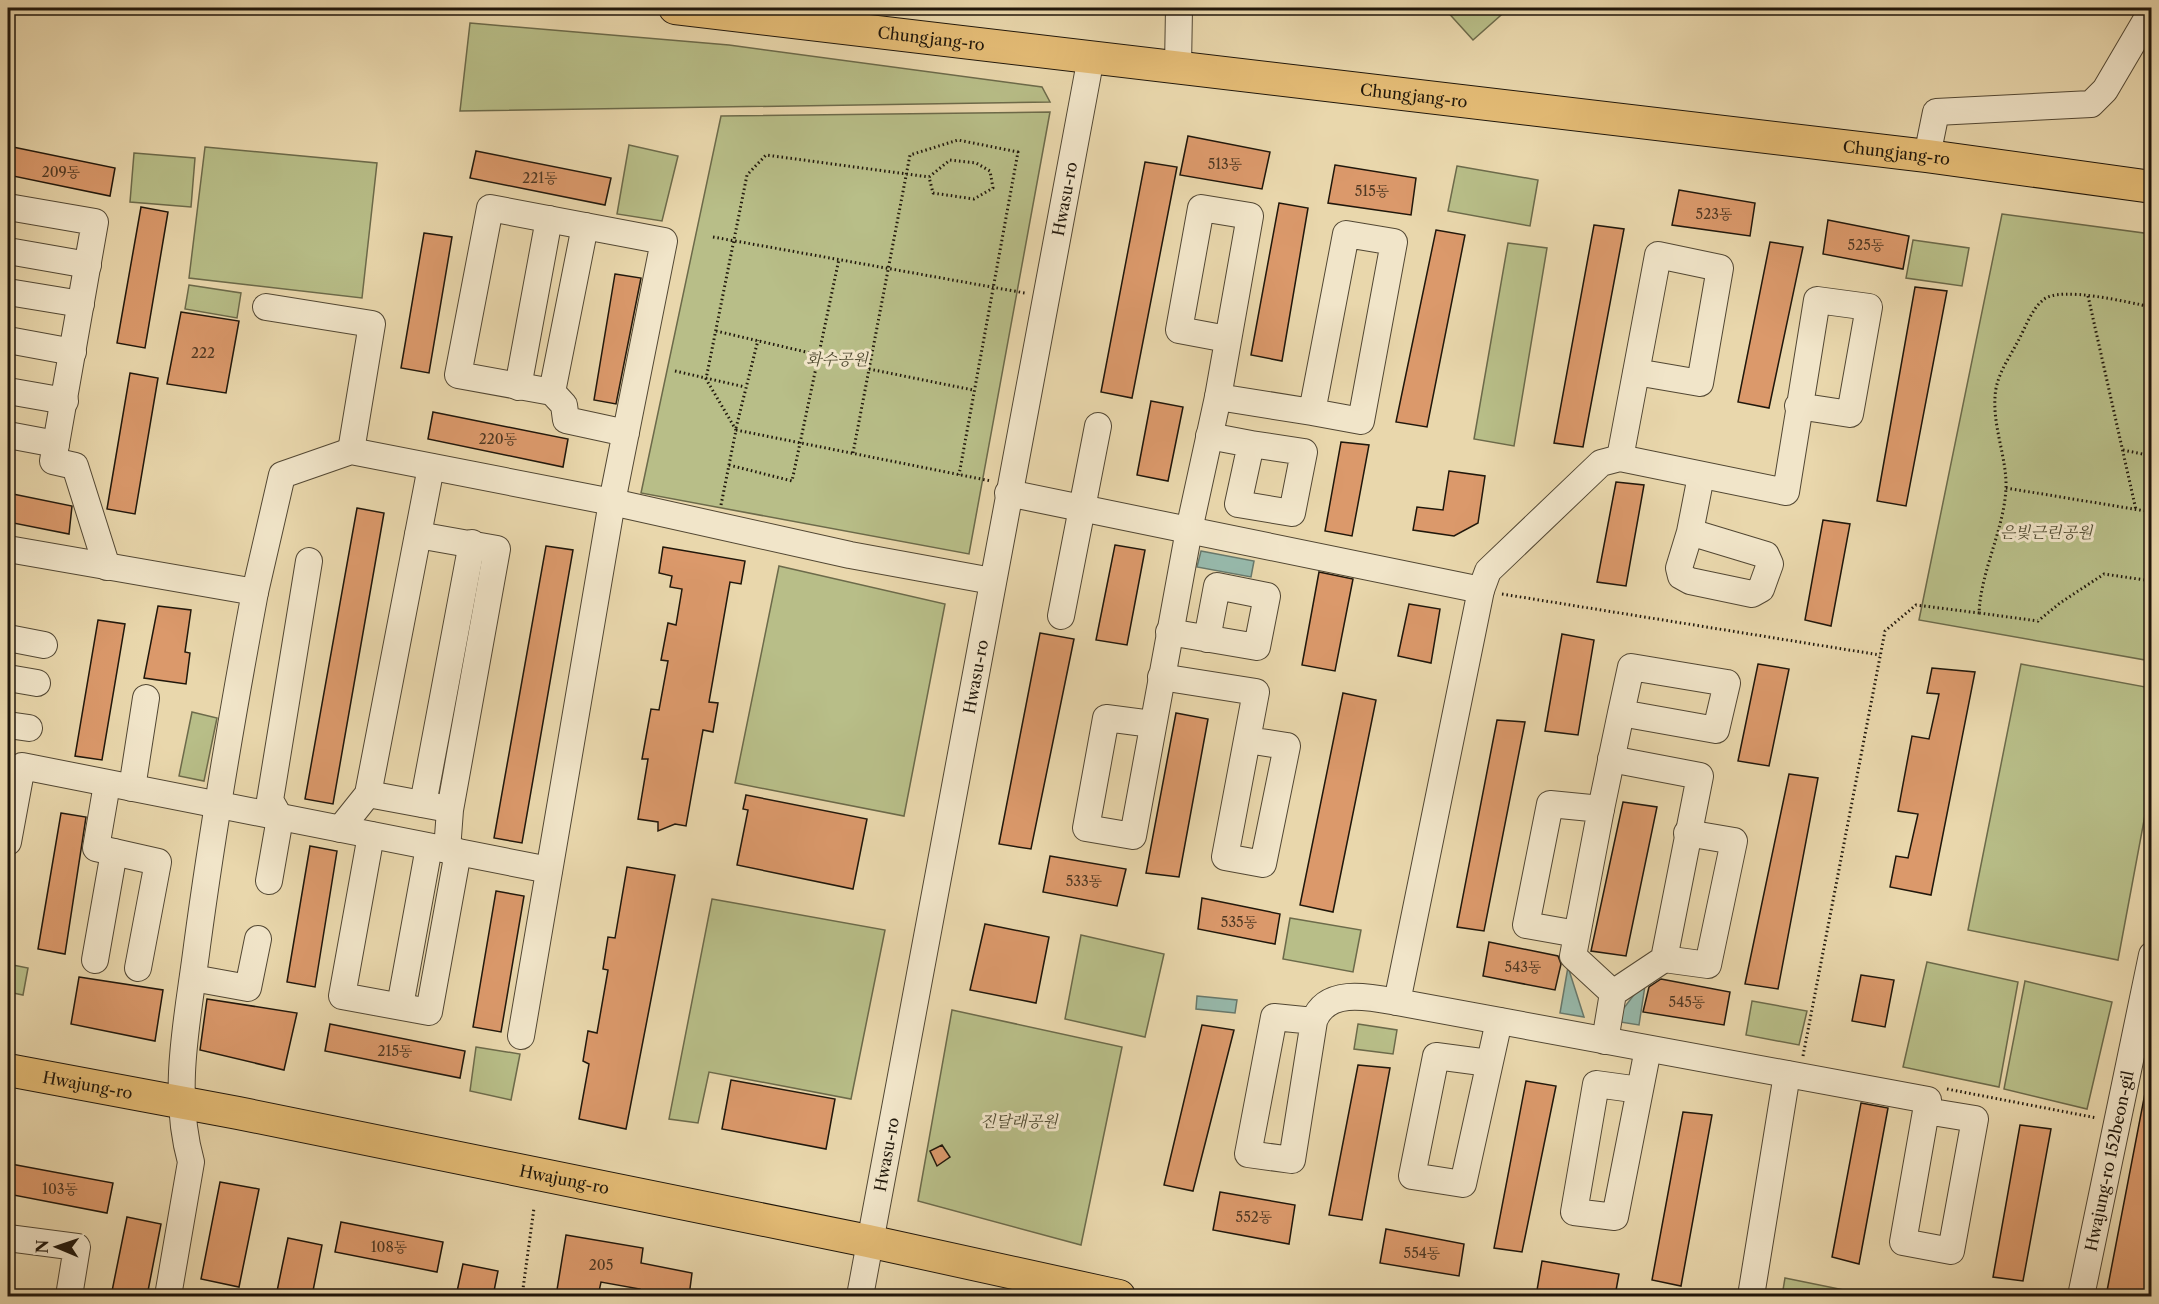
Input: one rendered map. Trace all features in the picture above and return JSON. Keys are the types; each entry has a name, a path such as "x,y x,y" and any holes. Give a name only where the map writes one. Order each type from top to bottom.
{"main road":[{"name":"Chungjang-ro","path":"675,8 1927,156 2151,187"},
{"name":"Hwajung-ro","path":"8,1070 181,1102 868,1241 1119,1296"}],"street":[{"path":"1178,67 1179,8"},
{"path":"1927,156 1936,112 2091,104 2105,90 2151,10"},
{"name":"Hwasu-ro","path":"860,1296 868,1241 992,581 999,487 1091,57"},
{"path":"8,207 95,222 53,461 75,466 107,567"},
{"path":"520,1036 549,870 621,503 626,433 664,241 490,208 457,383 552,392 564,405 566,420 626,433"},
{"path":"1152,724 1189,530 1218,397 1250,216 1201,208 1179,330 1227,339"},
{"path":"518,387 549,219"},
{"path":"552,392 585,226"},
{"path":"1218,397 1361,421 1394,242 1346,234 1312,412"},
{"path":"8,251 88,265"},
{"path":"1620,458 1636,372 1658,255 1720,268 1700,383 1636,372"},
{"path":"8,292 81,304"},
{"path":"266,307 372,324 351,452"},
{"path":"8,340 73,352"},
{"path":"8,391 65,401"},
{"path":"1397,1002 1481,590 1488,571 1601,463 1620,458 1786,492 1798,406"},
{"path":"1061,616 1098,426"},
{"path":"8,435 56,444"},
{"path":"1209,436 1251,444"},
{"path":"168,1296 191,1162 185,1141 181,1102 182,1054 216,805 255,592 282,475 351,452 621,503 850,555 992,581"},
{"path":"340,829 368,794 431,467"},
{"path":"1690,532 1701,476"},
{"path":"999,487 1081,508 1481,590"},
{"path":"372,836 342,996 400,1006 445,850 450,810 497,549 418,535"},
{"path":"423,804 472,543"},
{"path":"8,549 255,592"},
{"path":"270,881 280,818 270,800 309,561"},
{"path":"1169,632 1207,639"},
{"path":"8,638 44,645"},
{"path":"1161,677 1256,692 1247,740"},
{"path":"8,678 37,683"},
{"path":"138,968 158,862 96,848 119,786 146,698"},
{"path":"1613,993 1573,957 1621,713"},
{"path":"1611,759 1700,776 1664,959"},
{"path":"8,842 11,800 22,765 549,870"},
{"path":"368,794 450,810"},
{"path":"1577,934 1526,925 1550,804 1601,809"},
{"path":"1605,1041 1613,993 1664,959 1708,964 1734,841 1687,833"},
{"path":"95,960 114,852"},
{"path":"193,978 248,988 258,939"},
{"name":"Hwajung-ro 152beon-gil","path":"2081,1296 2144,1028 2151,955"},
{"path":"1314,1021 1274,1017 1248,1154 1292,1160 1314,1021 1318,1012 1328,1002 1367,996 1605,1041 1795,1068 1928,1100 1926,1111 1903,1242 1951,1251 1975,1119 1926,1111"},
{"path":"1489,1064 1436,1056 1412,1176 1463,1184 1499,1021"},
{"path":"1640,1090 1596,1084 1574,1212 1615,1217 1640,1090 1648,1048"},
{"path":"1751,1296 1795,1068"},
{"path":"8,1238 77,1247 69,1296"}],"path":[{"path":"853,453 910,155 958,140 1018,152 959,475"},
{"path":"929,177 933,193 974,199 993,188 990,171 976,163 950,160 929,177 766,154 747,175 705,380 736,430 959,475 999,487"},
{"path":"713,237 1025,293"},
{"path":"729,465 792,481 802,443 838,259"},
{"path":"1979,613 1980,587 1996,538 2006,488 1998,441 1995,398 1999,375 2044,298 2059,294 2088,296 2151,307"},
{"path":"2088,296 2136,510"},
{"path":"715,331 819,355"},
{"path":"717,526 736,430 758,340"},
{"path":"869,369 974,390"},
{"path":"675,371 705,380 746,387"},
{"path":"2123,450 2151,456"},
{"path":"2006,488 2151,513"},
{"path":"1795,1068 1885,631 1916,605 2038,621 2060,603 2104,574 2151,581"},
{"path":"1481,590 1880,655"},
{"path":"1942,1088 2102,1119"},
{"path":"522,1296 534,1208"}],"green space":[{"path":"1444,8 1509,8 1473,40"},
{"path":"470,23 729,45 1042,87 1050,102 460,111"},
{"name":"화수공원","path":"1050,112 969,554 641,493 721,116"},
{"path":"629,145 678,156 662,221 617,214"},
{"path":"205,147 377,163 362,298 189,278"},
{"path":"134,153 195,158 191,207 130,202"},
{"path":"1457,166 1538,180 1530,226 1448,211"},
{"name":"은빛근린공원","path":"2002,214 2151,234 2151,661 1919,620"},
{"path":"1913,240 1969,248 1962,286 1906,278"},
{"path":"1508,243 1547,248 1514,446 1474,439"},
{"path":"189,285 241,293 237,318 185,309"},
{"path":"779,566 945,604 904,816 735,783"},
{"path":"2021,664 2151,688 2151,783 2118,960 1968,930"},
{"path":"192,712 217,718 204,781 179,776"},
{"path":"712,899 885,930 851,1099 709,1072 698,1123 669,1119"},
{"path":"1290,918 1361,930 1353,972 1283,959"},
{"path":"1081,935 1164,954 1145,1037 1065,1019"},
{"path":"1927,962 2018,982 1999,1087 1903,1067"},
{"path":"8,964 28,968 23,995 8,992"},
{"path":"2025,981 2112,1002 2087,1109 2004,1089"},
{"path":"1752,1001 1807,1011 1799,1045 1746,1035"},
{"name":"진달래공원","path":"952,1010 1122,1047 1081,1245 918,1201"},
{"path":"1358,1024 1397,1030 1393,1054 1354,1049"},
{"path":"476,1047 520,1054 511,1100 470,1091"},
{"path":"1785,1278 1859,1293 1858,1296 1782,1296"}],"shaded area":[{"path":"1201,551 1254,561 1251,577 1197,567"},
{"path":"1568,967 1584,1017 1560,1013"},
{"path":"1646,979 1639,1025 1614,1021"},
{"path":"1197,996 1237,1000 1235,1013 1196,1009"}],"building":[{"path":"1188,136 1270,152 1262,189 1180,175"},
{"path":"8,146 115,168 110,196 8,175"},
{"path":"476,151 611,178 605,205 470,178"},
{"path":"1145,162 1177,167 1132,398 1101,392"},
{"path":"1335,165 1416,178 1411,215 1328,203"},
{"path":"1679,190 1755,203 1750,236 1672,225"},
{"path":"1279,203 1308,208 1282,361 1251,355"},
{"path":"141,207 168,212 145,348 117,343"},
{"path":"1828,220 1909,236 1903,269 1823,254"},
{"path":"1594,225 1624,229 1583,447 1554,443"},
{"path":"1436,230 1465,235 1427,427 1396,422"},
{"path":"424,233 452,237 429,373 401,368"},
{"path":"1770,242 1803,247 1769,408 1738,402"},
{"path":"615,274 641,278 616,404 594,400"},
{"path":"1915,287 1947,291 1906,506 1877,501"},
{"path":"181,312 239,321 226,393 167,384"},
{"path":"130,373 158,378 135,514 107,509"},
{"path":"1151,401 1183,407 1168,481 1137,475"},
{"path":"433,412 568,439 563,467 428,439"},
{"path":"1341,442 1369,445 1352,536 1325,531"},
{"path":"1449,471 1485,476 1478,523 1454,536 1413,530 1417,507 1443,510"},
{"path":"1616,482 1644,485 1626,586 1597,582"},
{"path":"8,493 72,506 69,534 8,522"},
{"path":"357,508 384,513 333,804 305,799"},
{"path":"1823,520 1850,524 1831,626 1805,620"},
{"path":"1115,545 1145,550 1127,645 1096,640"},
{"path":"546,546 573,550 522,843 494,838"},
{"path":"663,547 745,561 741,584 730,582 709,702 718,703 713,732 703,730 686,826 675,824 658,831 658,822 638,819 648,759 642,759 651,709 659,710 668,661 661,660 668,623 676,625 682,589 670,587 672,576 659,573"},
{"path":"1319,572 1353,579 1335,671 1302,665"},
{"path":"1409,604 1440,609 1431,663 1398,656"},
{"path":"158,606 191,610 185,652 190,653 186,684 144,678"},
{"path":"98,620 125,624 102,760 75,756"},
{"path":"1040,633 1074,639 1031,849 999,844"},
{"path":"1562,634 1594,640 1578,735 1545,731"},
{"path":"1758,664 1789,669 1769,766 1738,761"},
{"path":"1932,668 1975,672 1931,895 1890,887 1896,856 1908,858 1918,814 1898,811 1912,736 1929,739 1939,694 1927,693"},
{"path":"1343,693 1376,700 1333,912 1300,905"},
{"path":"1176,713 1208,719 1179,877 1146,873"},
{"path":"1497,720 1525,722 1484,931 1457,927"},
{"path":"1789,774 1818,778 1778,989 1745,984"},
{"path":"746,795 867,819 853,889 737,865 748,810 743,809"},
{"path":"1623,802 1657,807 1626,956 1591,951"},
{"path":"61,813 86,817 65,954 38,949"},
{"path":"310,846 337,851 315,987 287,982"},
{"path":"1050,856 1126,869 1117,906 1043,892"},
{"path":"627,867 675,875 626,1129 579,1119 589,1064 583,1061 588,1031 597,1033 608,970 603,969 608,937 615,938"},
{"path":"496,891 524,896 501,1032 473,1027"},
{"path":"1202,898 1280,914 1275,944 1198,929"},
{"path":"985,924 1049,937 1036,1003 970,990"},
{"path":"1489,942 1558,956 1561,964 1555,990 1483,976"},
{"path":"1861,975 1894,980 1885,1027 1852,1021"},
{"path":"79,977 163,990 155,1041 71,1024"},
{"path":"1661,979 1730,992 1724,1025 1643,1012 1649,987"},
{"path":"207,999 297,1013 284,1070 200,1050"},
{"path":"330,1024 465,1051 460,1078 325,1051"},
{"path":"1202,1025 1234,1030 1193,1191 1164,1185"},
{"path":"1358,1065 1390,1068 1362,1220 1329,1215"},
{"path":"731,1080 835,1099 826,1149 722,1129"},
{"path":"1526,1081 1556,1086 1522,1252 1494,1248"},
{"path":"2145,1093 2151,1094 2151,1224 2148,1241 2151,1241 2145,1271 2150,1272 2145,1296 2134,1296 2107,1291"},
{"path":"1861,1103 1888,1108 1859,1264 1832,1257"},
{"path":"1683,1112 1712,1115 1681,1286 1652,1280"},
{"path":"2020,1125 2051,1129 2023,1281 1993,1277"},
{"path":"942,1145 950,1157 937,1166 930,1151"},
{"path":"11,1164 113,1183 107,1213 8,1194"},
{"path":"220,1182 259,1189 239,1287 201,1279"},
{"path":"1220,1192 1295,1205 1289,1244 1213,1230"},
{"path":"127,1217 161,1224 147,1296 111,1296"},
{"path":"341,1222 443,1242 437,1272 335,1252"},
{"path":"1386,1229 1464,1244 1459,1276 1380,1263"},
{"path":"566,1235 643,1248 641,1263 692,1273 689,1296 639,1296 640,1289 601,1282 598,1296 556,1296"},
{"path":"288,1238 322,1245 312,1296 276,1296"},
{"path":"1542,1261 1619,1274 1615,1296 1536,1296"},
{"path":"463,1264 498,1271 493,1296 456,1296"}]}
